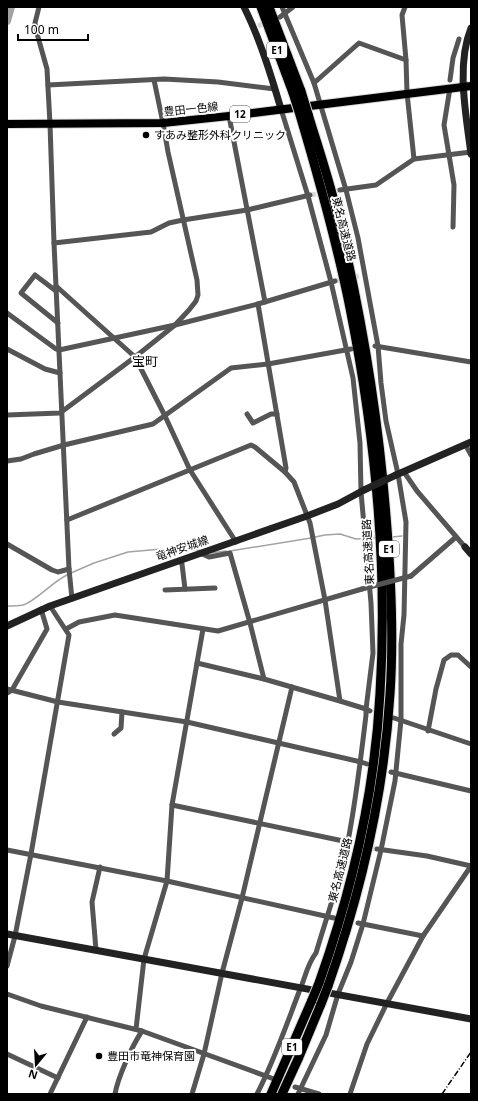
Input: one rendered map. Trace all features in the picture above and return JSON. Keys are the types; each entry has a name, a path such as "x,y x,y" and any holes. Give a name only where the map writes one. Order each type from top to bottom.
{"highway":[{"name":"東名高速道路","path":"260,7 297,92"},
{"name":"東名高速道路","path":"269,7 304,115 350,307 372,443 380,542 383,624 378,728 368,799 359,841 323,984 299,1057 282,1094"},
{"name":"東名高速道路","path":"271,1094 316,1002"}],"main road":[{"name":"豊田一色線","path":"7,124 163,123 281,110 407,93 450,84 467,86"}],"street":[{"path":"39,7 36,16 36,30 46,69 48,85 69,569 72,598"},
{"path":"244,7 256,27 281,110 310,195 333,282 348,350 353,378 360,443 374,653 361,762 348,842 316,953 306,971 301,988 266,1076 257,1094"},
{"path":"282,7 283,16 314,83 343,190 358,238 376,346 386,420 400,473 406,522 404,615 401,644 401,720 394,773 379,849 351,962 338,994 326,1035 297,1090 319,1094"},
{"path":"283,16 293,7"},
{"path":"405,7 402,15 407,93 414,159"},
{"path":"343,190 376,185 414,159 471,153 467,86 463,66 466,44 471,28"},
{"path":"453,227 454,185 444,125 453,58 459,41 466,44"},
{"path":"314,83 358,43 406,60"},
{"path":"48,85 164,79 218,82 275,89"},
{"path":"7,415 60,413 175,325 193,306 198,295 197,280 168,152 154,80"},
{"path":"229,116 265,302"},
{"path":"54,243 151,232 169,223 247,210 310,195"},
{"path":"58,323 21,293 36,276 56,288 135,357 190,470 236,542"},
{"path":"359,276 365,276"},
{"path":"7,313 59,350 175,325 258,304 333,282"},
{"path":"258,304 286,468 285,472"},
{"path":"376,346 471,362"},
{"path":"7,349 45,369 60,373"},
{"path":"7,461 21,459 64,445 153,424 231,368 268,364 348,350"},
{"path":"247,414 253,423 271,414 277,414"},
{"path":"400,473 468,443 471,455"},
{"path":"67,520 251,445 255,447 285,472 294,482 310,523 325,600 340,701"},
{"path":"400,473 471,554"},
{"name":"竜神安城線","path":"7,626 41,609 307,516 400,473"},
{"path":"66,629 79,622 115,615 218,631 411,576 456,537"},
{"path":"7,544 52,570 58,572 69,569"},
{"path":"200,553 209,558 230,553 264,679"},
{"path":"180,561 182,564 185,589"},
{"path":"165,590 215,588"},
{"path":"7,966 15,936 31,854 69,635 50,606"},
{"path":"7,693 47,629 41,609"},
{"path":"115,1094 116,1085 139,1030 144,959 168,881 172,805 203,629"},
{"path":"428,731 440,671 444,660 451,654 458,655 471,667"},
{"path":"197,663 264,679 368,710"},
{"path":"192,1094 204,1054 222,973 280,743 292,687"},
{"path":"9,689 58,702 186,722 367,764"},
{"path":"114,734 121,728 122,712"},
{"path":"394,718 428,731 471,744"},
{"path":"394,773 471,790"},
{"path":"172,805 348,842"},
{"path":"350,1094 367,1044 387,1003 423,936 471,866 427,856 379,849"},
{"path":"7,850 168,881 334,918"},
{"path":"96,950 92,902 100,867"},
{"path":"360,924 423,936"},
{"path":"7,934 471,1019"},
{"path":"7,994 41,1006 87,1016 139,1030 274,1079"},
{"path":"50,1094 87,1016"},
{"path":"7,1054 58,1078"}],"waterway":[{"path":"7,21 11,7"},
{"path":"315,537 340,534 356,539 376,538"},
{"path":"392,537 402,536"},
{"path":"230,551 311,538"},
{"path":"71,573 94,563 128,552 173,548 199,550"},
{"path":"210,553 226,551"},
{"path":"7,606 23,605 28,603 67,575"}],"tunnel":[{"path":"258,26 268,22"},
{"path":"311,195 340,190"},
{"path":"335,281 359,276"},
{"path":"348,842 377,849"}],"railway":[{"path":"442,1094 471,1052"}],"place":[{"name":"すあみ整形外科クリニック","path":"146,135"},
{"name":"豊田市竜神保育園","path":"99,1056"}],"district":[{"name":"宝町","path":"145,361"}]}
